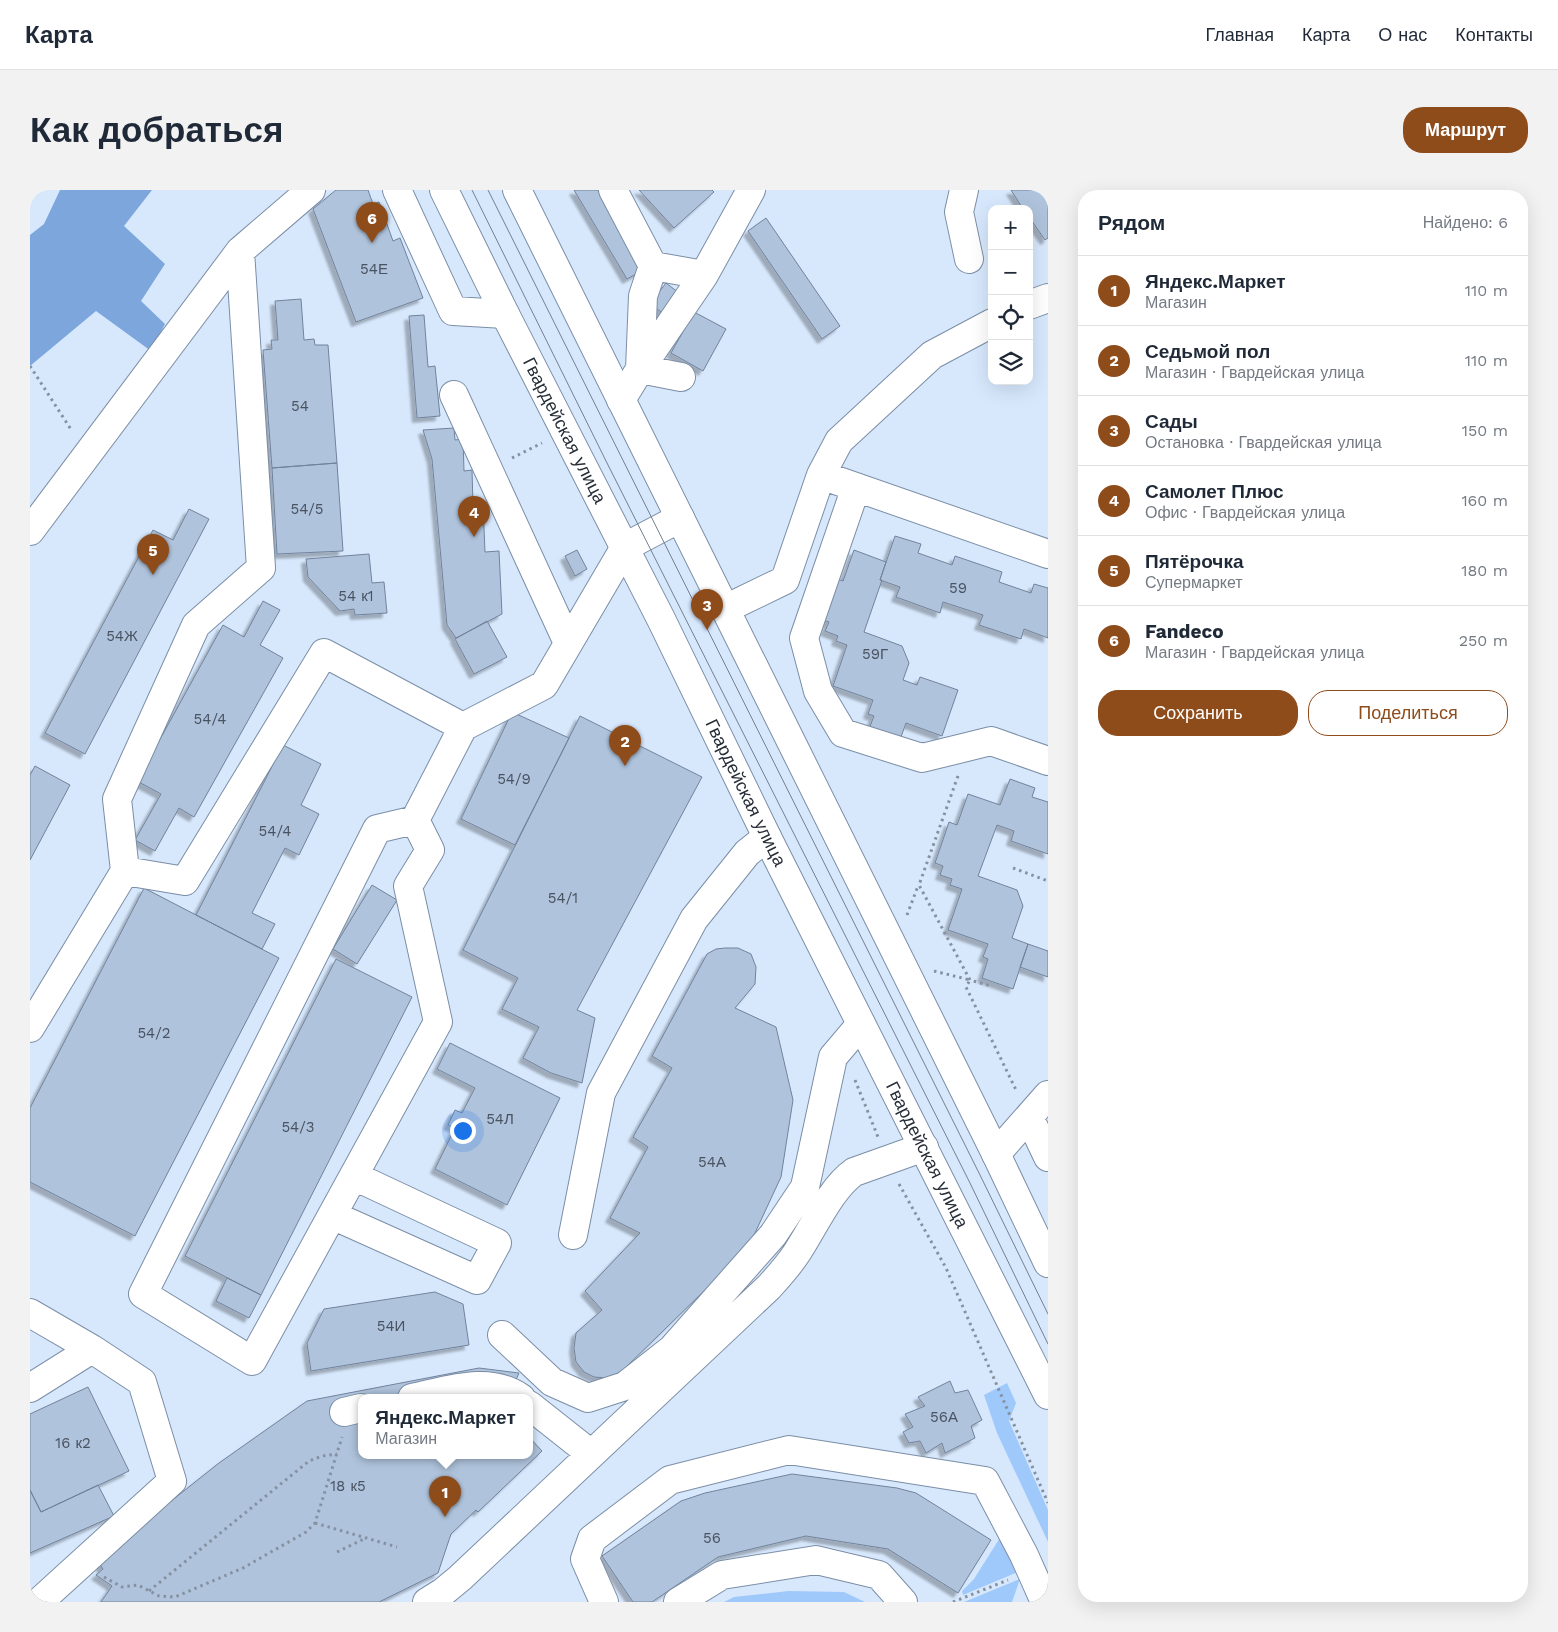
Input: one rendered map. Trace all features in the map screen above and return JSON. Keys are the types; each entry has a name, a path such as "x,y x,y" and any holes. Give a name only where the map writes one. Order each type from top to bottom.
{"main road":[{"path":"30,531 240,251 311,190"},
{"path":"397,190 453,311 505,314"},
{"name":"Гвардейская улица","path":"444,190 505,314 625,547 767,836 1048,1395"},
{"path":"517,190 996,1154 1048,1263"},
{"path":"613,190 653,266 643,296 640,369"},
{"path":"621,400 704,276 751,190"},
{"path":"964,190 959,212 969,259"},
{"path":"30,1028 125,871 117,799 196,625 261,568 240,251"},
{"path":"653,266 704,276"},
{"path":"1033,304 1048,298"},
{"path":"725,609 784,580 821,474 839,441 932,355 988,325"},
{"path":"640,369 681,377"},
{"path":"454,395 568,643"},
{"path":"821,474 1048,554"},
{"path":"856,487 804,638 818,691 843,733 922,758 991,741 1048,761"},
{"path":"415,820 430,850 408,886 438,1022 252,1361 143,1294 377,829 415,820 463,727 544,685 625,547 680,518"},
{"path":"125,871 185,881 324,653 463,727"},
{"path":"574,1235 601,1093 694,919 748,853 767,836"},
{"path":"502,1335 552,1382 588,1398 626,1386 672,1349 773,1236 805,1187 832,1057 862,1024"},
{"path":"996,1154 1048,1095"},
{"path":"1029,1118 1048,1157"},
{"path":"427,1602 460,1578 769,1287 796,1254 844,1179 854,1172 924,1147"},
{"path":"332,1215 477,1280 496,1243 354,1176"},
{"path":"30,1313 142,1382 172,1481 38,1602"},
{"path":"30,1388 92,1350"},
{"path":"433,1394 474,1386 488,1386 504,1389 513,1394"},
{"path":"533,1408 591,1454"},
{"path":"604,1602 585,1559 592,1538 670,1480 789,1450 986,1481 1031,1571 1044,1602"},
{"path":"678,1602 722,1575 816,1560 879,1575 903,1602"}],"path":[{"path":"30,366 88,454"},
{"path":"539,435 547,451"},
{"path":"488,470 543,443"},
{"path":"906,918 969,747"},
{"path":"1013,868 1048,881"},
{"path":"919,885 970,980"},
{"path":"932,971 991,986"},
{"path":"970,980 966,987 1029,1118"},
{"path":"842,1047 886,1160 946,1268 1048,1503"},
{"path":"101,1575 122,1587 138,1586 164,1598 180,1596 243,1568 306,1532 315,1523 352,1410"},
{"path":"149,1591 309,1462 322,1456 337,1454"},
{"path":"315,1523 397,1547"},
{"path":"337,1552 366,1538"},
{"path":"953,1602 1031,1571"}],"shaded area":[{"path":"60,190 152,190 124,226 165,264 141,301 165,324 151,351 96,311 30,366 30,235 44,224"},
{"path":"1007,1383 1016,1403 1009,1421 1048,1510 1048,1542 997,1433 984,1395"},
{"path":"1003,1533 1018,1572 963,1595 962,1591 974,1579"},
{"path":"1020,1579 1012,1602 964,1602"},
{"path":"789,1591 844,1592 865,1602 724,1602 734,1597"}],"building":[{"path":"336,190 368,190 373,204 379,202 393,241 400,238 423,298 356,322 313,209"},
{"path":"574,190 598,190 645,269 627,279"},
{"path":"639,190 712,190 714,192 674,228"},
{"path":"1011,190 1048,190 1048,238 1045,240 1033,223 1033,205 1020,205"},
{"path":"766,218 840,326 822,339 748,231"},
{"path":"666,283 683,296 667,316 650,304"},
{"path":"301,299 304,340 314,339 315,345 328,345 337,463 272,468 263,350 272,349 271,340 278,340 275,301"},
{"path":"694,312 726,329 703,371 671,353"},
{"path":"424,315 428,367 435,366 440,416 417,418 409,316"},
{"path":"454,428 455,440 463,439 464,471 472,470 473,505 483,505 485,552 499,551 502,614 456,638 447,625 432,459 423,430"},
{"path":"337,463 343,551 277,554 272,468"},
{"path":"189,509 209,519 85,754 45,733 153,530 173,540"},
{"path":"895,536 921,544 918,553 952,565 955,556 1002,572 999,582 1031,593 1034,584 1048,588 1048,638 1024,629 1021,639 979,625 983,615 943,602 940,613 896,597 900,587 880,580"},
{"path":"577,550 587,569 575,576 565,556"},
{"path":"854,550 886,562 880,580 882,580 864,632 902,646 909,663 903,680 917,685 920,677 958,690 942,736 906,723 898,745 867,734 874,716 868,714 873,700 833,686 847,645 836,641 838,636 825,631 829,622 820,619 834,578 843,581"},
{"path":"369,554 372,583 384,582 387,613 355,615 354,609 340,611 308,577 306,559"},
{"path":"263,601 280,610 260,645 283,658 194,817 179,808 155,851 135,840 161,794 137,781 223,625 244,637"},
{"path":"487,621 507,657 474,674 455,639"},
{"path":"512,712 569,738 515,845 461,819"},
{"path":"580,716 702,777 577,1010 595,1018 582,1083 551,1073 523,1058 539,1027 502,1009 518,978 463,950"},
{"path":"283,745 321,764 301,805 319,814 299,855 285,848 252,913 275,924 262,949 196,915"},
{"path":"35,766 70,785 30,860 30,775"},
{"path":"1010,779 1035,788 1032,797 1048,802 1048,854 1011,841 1014,831 997,825 978,876 1017,890 1023,906 1012,938 1028,944 1013,989 982,978 988,959 983,957 988,944 948,930 962,889 950,885 952,879 940,875 943,866 935,863 949,822 957,825 968,794 1000,805"},
{"path":"372,885 397,900 357,964 333,949"},
{"path":"144,888 279,958 135,1236 30,1182 30,1108"},
{"path":"1028,944 1048,951 1048,977 1020,967"},
{"path":"738,948 751,954 756,967 755,984 735,1008 776,1027 793,1100 781,1177 748,1248 621,1372 606,1378 594,1377 584,1372 576,1362 574,1348 576,1333 602,1310 585,1291 640,1233 610,1218 648,1147 633,1137 672,1068 652,1056 707,954 716,949"},
{"path":"336,959 412,997 261,1295 185,1256"},
{"path":"450,1043 560,1098 507,1205 435,1169 455,1128 448,1125 455,1110 462,1113 475,1088 437,1069"},
{"path":"227,1278 261,1295 249,1318 216,1301"},
{"path":"435,1292 463,1304 469,1345 311,1371 307,1343 324,1309"},
{"path":"479,1368 519,1373 510,1394 358,1394 358,1459 533,1459 533,1441 542,1451 478,1512 476,1510 451,1534 438,1573 379,1602 101,1602 112,1586 96,1575 103,1569 97,1560 219,1463 307,1401"},
{"path":"950,1381 955,1393 968,1390 982,1420 971,1426 975,1438 945,1453 942,1443 926,1453 920,1441 909,1443 903,1432 913,1427 905,1414 925,1406 918,1397"},
{"path":"88,1387 129,1471 41,1512 30,1490 30,1414"},
{"path":"792,1474 897,1488 916,1493 991,1540 958,1593 888,1549 806,1536 718,1557 652,1602 633,1602 602,1556 681,1501 705,1493"},
{"path":"98,1485 114,1516 30,1553 30,1490 41,1512"}],"tram line":[{"path":"472,190 607,463 969,1181 1048,1344"},
{"path":"488,190 1048,1314"}],"place":[{"name":"Fandeco","path":"372,243"},
{"name":"Самолет Плюс","path":"474,537"},
{"name":"Пятёрочка","path":"153,575"},
{"name":"Сады","path":"707,630"},
{"name":"Седьмой пол","path":"625,766"},
{"name":"Яндекс.Маркет","path":"445,1517"}]}
